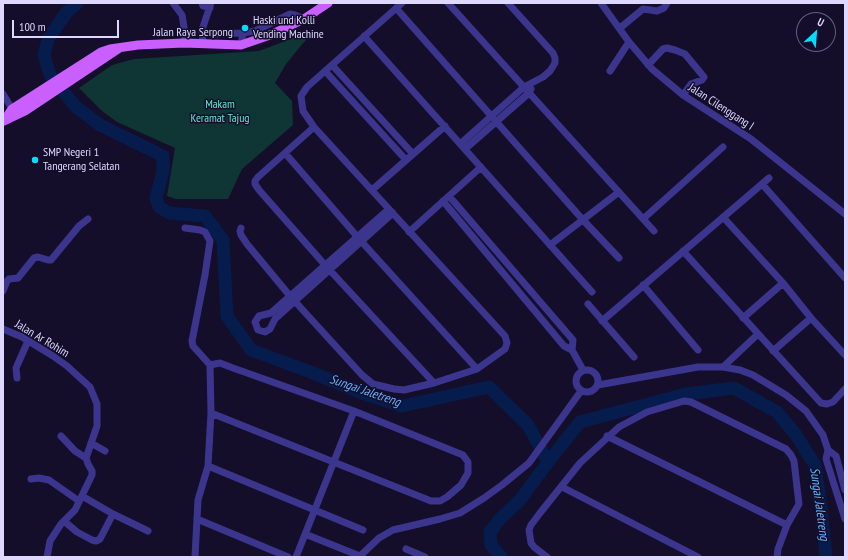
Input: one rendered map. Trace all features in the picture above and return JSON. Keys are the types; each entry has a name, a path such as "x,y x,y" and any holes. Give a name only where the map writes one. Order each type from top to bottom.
{"main road":[{"name":"Jalan Raya Serpong","path":"3,121 14,112 82,69 101,52 120,47 138,45 184,43 241,45 270,35 304,19 328,3"}],"street":[{"path":"173,3 182,15 185,33 184,43"},
{"path":"202,3 203,6 211,6 202,30 203,44"},
{"path":"448,3 654,231"},
{"path":"463,147 535,82 550,71 555,63 553,53 508,3"},
{"name":"Jalan Cilenggang I","path":"601,3 629,42 648,65 683,95 751,139 845,214"},
{"path":"620,28 643,9 657,11 664,8 667,3"},
{"path":"241,228 241,235 247,244 293,299 362,375 373,384 404,390 434,383 477,368 505,349 507,339 314,127 304,111 301,96 307,87 399,5 494,119 583,220 619,258"},
{"path":"213,34 255,31 290,14 295,14 304,19"},
{"path":"241,45 243,33"},
{"path":"364,36 592,292"},
{"path":"610,71 629,42"},
{"path":"648,65 663,49 667,48 676,50 685,54 704,77 702,80 691,84 683,95"},
{"path":"332,65 413,154"},
{"path":"325,71 406,160"},
{"path":"3,94 14,112"},
{"path":"372,190 445,126"},
{"path":"314,127 258,178 255,181 255,184 327,268 434,383"},
{"path":"643,219 723,147"},
{"path":"285,153 359,239 477,368"},
{"path":"409,232 481,167"},
{"path":"602,321 769,178"},
{"path":"762,184 845,278"},
{"path":"550,245 619,192"},
{"path":"449,196 573,340 572,350 583,370"},
{"path":"443,201 564,346 572,350"},
{"path":"293,299 271,313 260,315 257,318 255,325 258,330 265,332 270,329 275,319 293,299 391,211"},
{"path":"723,217 845,355"},
{"path":"3,291 7,281 9,279 18,278 34,258 38,257 51,260 79,226 88,219"},
{"path":"185,228 205,232 210,241 192,341 193,346 210,365 211,413 208,466 198,500 195,557"},
{"path":"683,251 821,403 827,404 833,402 845,389"},
{"path":"743,318 782,284"},
{"path":"643,286 698,350"},
{"path":"588,304 634,357"},
{"path":"773,351 811,318"},
{"name":"Jalan Ar Rohim","path":"3,329 22,337 53,356 90,387 97,404 97,426 86,458"},
{"path":"723,367 758,334"},
{"path":"17,378 16,368 28,341"},
{"path":"210,365 220,364 354,411 463,455 468,462 468,473 465,480 454,491 440,501 431,501 211,413"},
{"path":"598,385 598,377 592,371 583,370 579,373 576,380 578,388 586,393 591,392 598,385 698,367 723,367 740,370 753,375 786,395 806,411 823,435 828,450 826,459 845,519"},
{"path":"305,534 360,556 379,538 393,530 460,513 490,494 529,463 581,391"},
{"path":"547,557 531,543 529,530 540,513 580,463 607,436 619,427 654,410 684,401 690,402 779,445 786,449 794,461 799,504 788,524 778,549 777,557"},
{"path":"296,557 354,411"},
{"path":"47,557 50,541 64,521 75,510 92,475 92,471 86,458 75,451 61,436"},
{"path":"607,436 788,524"},
{"path":"91,443 105,451"},
{"path":"828,450 836,456 845,490"},
{"path":"208,466 363,530"},
{"path":"31,479 39,478 49,480 80,499 148,531"},
{"path":"562,487 698,557"},
{"path":"64,521 76,532 96,541 100,539 113,514"},
{"path":"197,519 288,557"},
{"path":"406,549 425,557"}],"green space":[{"name":"Makam Keramat Tajug","path":"314,30 286,64 275,83 292,101 293,125 242,169 228,199 176,199 167,196 175,148 117,122 102,111 79,88 112,65 134,59 259,51"}],"waterway":[{"name":"Sungai Jaletreng","path":"77,3 66,13 48,39 44,55 50,75 76,107 100,125 163,156 163,171 156,198 159,207 169,213 205,216 223,240 227,316 251,350 362,393 402,406 489,387 528,425 548,462 580,422 686,394 734,388 777,412 796,435 815,465 826,557"},
{"path":"501,557 491,545 490,532 499,520 520,500 548,462"}],"place":[{"name":"Haski und Kolli Vending Machine","path":"245,28"},
{"name":"SMP Negeri 1 Tangerang Selatan","path":"35,160"}]}
